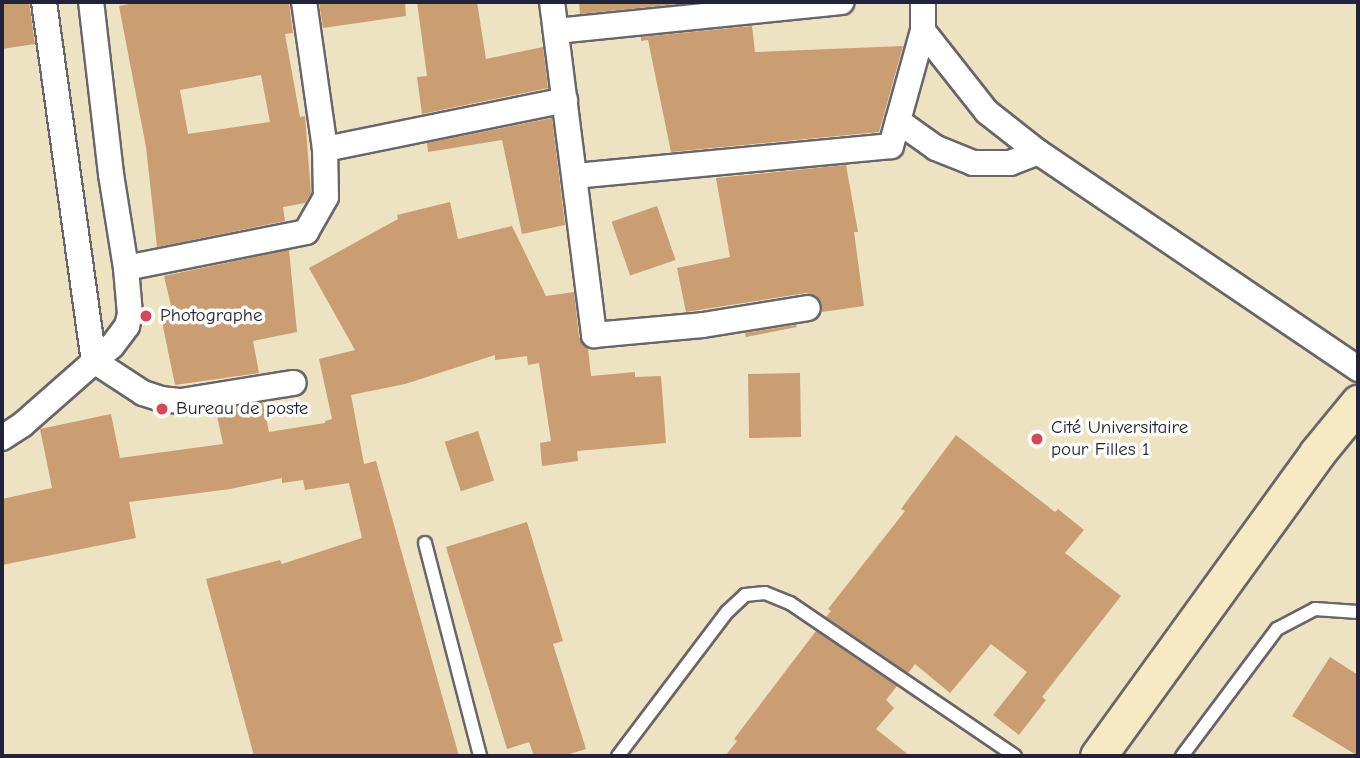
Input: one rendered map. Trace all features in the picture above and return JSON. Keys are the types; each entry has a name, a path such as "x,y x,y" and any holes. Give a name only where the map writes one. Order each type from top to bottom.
{"main road":[{"path":"1098,756 1317,453 1358,403"}],"street":[{"path":"44,2 94,361 143,393 161,399 181,401 294,383"},
{"path":"2,438 22,425 121,337 130,314 91,2"},
{"path":"126,268 306,232 326,197 325,149 304,2"},
{"path":"552,2 594,335 703,325 807,308"},
{"path":"556,31 842,2"},
{"path":"575,176 891,146 923,31 923,2"},
{"path":"923,31 987,112 1038,152 1358,369"},
{"path":"325,149 565,100"},
{"path":"898,121 936,148 973,163 1010,163 1038,152"}],"lane":[{"path":"425,543 480,756"},
{"path":"618,756 727,612 745,595 765,593 790,603 1015,756"},
{"path":"1182,756 1277,629 1315,609 1358,612"}],"building":[{"path":"2,2 29,2 35,44 2,49"},
{"path":"139,2 289,2 293,33 285,34 300,117 305,116 311,193 305,203 283,207 285,221 157,247 146,147 119,6","holes":["261,75 270,122 188,134 180,90"]},
{"path":"319,2 405,2 406,16 323,28"},
{"path":"417,2 477,2 486,59 543,47 548,88 422,114 417,77 427,76"},
{"path":"579,2 697,2 580,14"},
{"path":"752,26 755,52 903,46 879,132 671,152 648,40 641,41 641,37"},
{"path":"552,118 565,225 522,234 502,140 428,152 427,143"},
{"path":"846,165 858,232 854,232 864,306 822,312 819,298 806,293 686,312 677,268 730,257 716,178"},
{"path":"450,202 458,239 512,226 546,296 574,292 579,337 588,348 591,376 635,372 635,377 661,376 666,443 577,451 578,461 542,466 540,443 551,441 539,363 528,365 527,356 495,360 495,355 405,384 351,395 364,464 376,461 459,756 254,756 206,579 280,560 282,564 362,538 349,483 305,490 303,480 282,483 282,478 230,489 129,502 136,538 2,565 2,499 52,488 40,429 111,414 120,458 223,444 216,411 263,403 269,432 325,423 332,419 319,359 355,350 309,268 398,219 397,215"},
{"path":"657,206 676,260 630,276 612,222"},
{"path":"289,250 297,332 253,341 259,373 175,385 160,312 172,310 164,276"},
{"path":"796,325 797,327 746,337 745,333"},
{"path":"800,373 801,437 749,438 748,374"},
{"path":"478,431 494,480 461,491 445,442"},
{"path":"956,435 1055,512 1058,509 1084,530 1065,553 1121,596 1042,697 1046,700 1019,735 993,715 1027,672 991,644 950,693 915,664 908,673 826,617 831,611 828,609 905,511 901,509"},
{"path":"527,522 563,641 553,644 586,749 563,756 534,756 529,742 507,749 446,547"},
{"path":"816,631 897,686 886,700 894,708 876,729 910,756 725,756 737,741 734,739"},
{"path":"1330,657 1358,675 1358,756 1292,716"}],"place":[{"name":"Photographe","path":"146,316"},
{"name":"Bureau de poste","path":"162,409"},
{"name":"Cité Universitaire pour Filles 1","path":"1037,439"}]}
